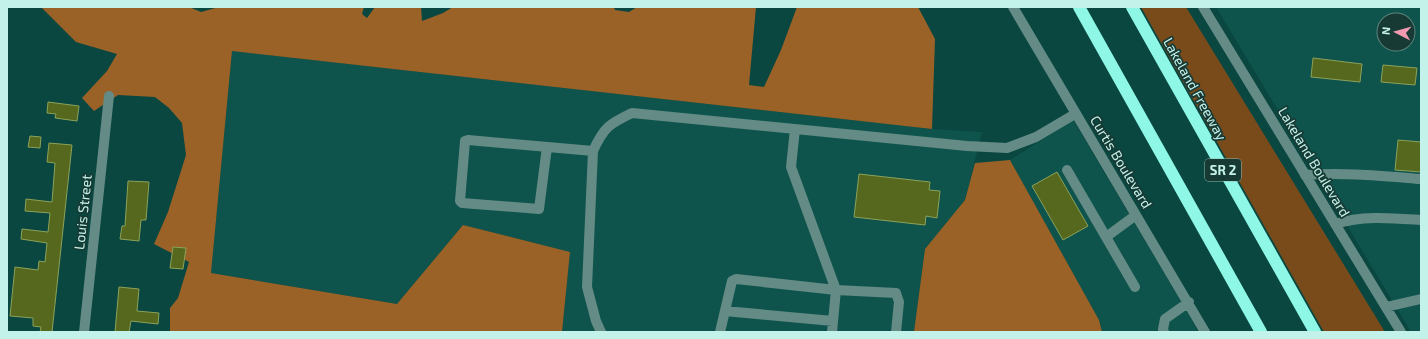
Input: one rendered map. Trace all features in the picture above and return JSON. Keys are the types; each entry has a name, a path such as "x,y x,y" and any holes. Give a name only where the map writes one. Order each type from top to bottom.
{"highway":[{"path":"1079,7 1261,332"},
{"name":"Lakeland Freeway","path":"1132,7 1315,332"}],"street":[{"name":"Curtis Boulevard","path":"1013,7 1205,332"},
{"name":"Lakeland Boulevard","path":"1203,7 1401,332"},
{"name":"Louis Street","path":"84,332 109,96"},
{"path":"601,332 596,321 587,287 593,151 601,133 613,122 632,113 959,146 1007,148 1036,138 1075,114"},
{"path":"795,129 790,166 836,290 832,332"},
{"path":"547,147 539,208 477,204 460,201 465,141 547,147 593,151"},
{"path":"1067,170 1135,287"},
{"path":"1306,175 1365,175 1421,179"},
{"path":"1106,237 1136,215"},
{"path":"1335,224 1353,218 1421,220"},
{"path":"720,332 732,281 736,279 836,290 896,293 899,302 896,332"},
{"path":"1386,307 1421,299"},
{"path":"1164,332 1163,329 1166,319 1188,302"},
{"path":"725,311 833,321"}],"shaded area":[{"path":"41,7 189,7 201,12 219,7 364,7 362,14 367,18 375,7 421,7 422,21 443,13 453,7 614,7 615,10 629,12 637,7 756,7 749,85 764,87 781,50 797,7 918,7 935,39 932,129 232,51 211,273 397,304 463,225 570,252 562,332 170,332 170,308 178,298 189,262 154,244 168,212 186,155 182,123 169,108 155,97 118,95 94,111 82,98 107,71 117,54 76,42"},
{"path":"1141,7 1186,7 1385,332 1324,332"},
{"path":"1216,7 1421,7 1421,332 1411,332"},
{"path":"232,51 932,129 982,132 965,200 925,249 914,332 562,332 570,252 463,225 397,304 211,273"},
{"path":"1073,120 1198,332 1102,332 1099,320 1010,160"},
{"path":"1010,160 1099,320 1102,332 914,332 925,249 965,200 975,163"}],"building":[{"path":"1313,58 1362,64 1360,82 1311,77"},
{"path":"1383,65 1417,68 1415,85 1381,82"},
{"path":"48,102 79,106 77,121 55,118 56,114 47,113"},
{"path":"30,136 41,137 40,148 28,147"},
{"path":"1398,140 1421,142 1421,172 1395,170"},
{"path":"49,143 72,145 52,332 40,332 41,327 33,326 33,318 10,316 15,267 38,270 39,261 45,262 47,243 21,239 22,229 48,232 50,213 25,211 26,199 52,202 55,163 47,162"},
{"path":"1057,172 1088,226 1063,240 1032,186"},
{"path":"859,174 930,182 929,190 940,191 937,218 926,216 925,225 854,217"},
{"path":"128,181 149,182 146,220 141,220 139,241 120,239 122,226 125,226"},
{"path":"173,247 186,248 183,269 170,268"},
{"path":"119,287 139,289 137,311 159,313 158,324 131,321 129,332 115,332"}]}
